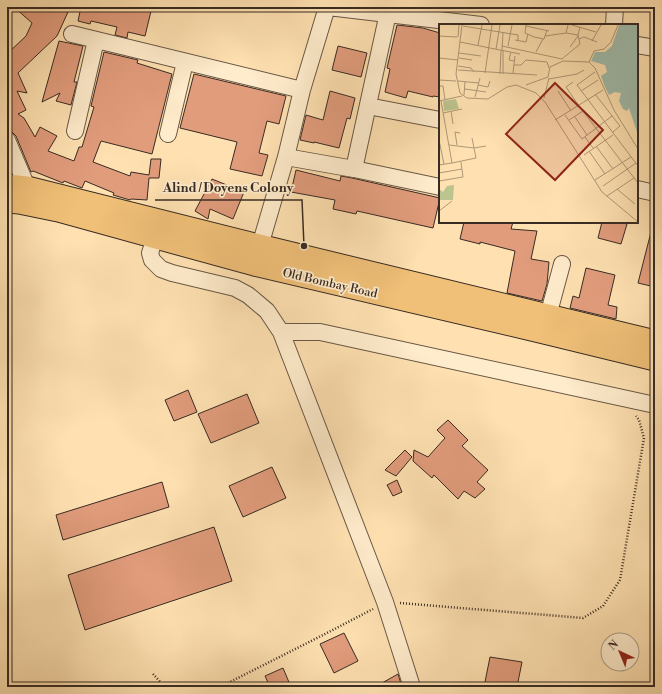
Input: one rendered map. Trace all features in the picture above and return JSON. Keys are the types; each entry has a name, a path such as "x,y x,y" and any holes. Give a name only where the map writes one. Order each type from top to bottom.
{"main road":[{"name":"Old Bombay Road","path":"17,186 655,341"},
{"name":"Old Bombay Road","path":"7,202 58,211 254,265 655,360"}],"street":[{"path":"254,265 286,157 302,90 328,7 473,24"},
{"path":"614,24 615,7"},
{"path":"354,169 388,13"},
{"path":"72,34 302,90"},
{"path":"75,131 96,40"},
{"path":"638,45 655,48"},
{"path":"168,134 185,62"},
{"path":"368,106 439,120"},
{"path":"7,140 17,186"},
{"path":"286,157 354,169 439,187"},
{"path":"638,189 655,193"},
{"path":"155,238 150,253 152,260 161,269 172,274 235,288 248,295 267,311 281,332 385,602 412,687"},
{"path":"548,316 562,264"},
{"path":"281,332 320,332 655,405"}],"path":[{"path":"220,687 385,602 583,618 603,606 620,580 644,438 639,420 627,404 619,398"},
{"path":"153,674 165,687"}],"building":[{"path":"14,7 58,7 68,12 57,36 18,73 27,93 17,91 26,110 18,114 24,118 35,137 40,127 57,136 48,151 74,161 79,147 82,147 94,107 91,106 104,52 138,60 137,63 172,74 152,154 101,141 93,162 130,176 131,172 149,175 151,159 161,159 159,178 149,178 147,200 130,200 113,195 114,193 85,181 82,188 64,181 63,183 33,171 31,172 16,136 12,132 7,131 7,50 8,53 26,36 32,23"},
{"path":"81,7 152,7 145,36 128,32 127,38 115,35 117,27 91,21 90,24 78,21"},
{"path":"397,25 423,28 439,33 439,97 433,97 408,91 406,98 385,92 390,69 387,68"},
{"path":"59,41 83,46 74,82 77,82 71,105 56,101 60,93 42,102"},
{"path":"338,46 367,53 361,77 332,70"},
{"path":"194,74 286,96 279,124 267,121 259,153 268,155 262,176 230,169 237,142 180,128"},
{"path":"330,91 355,98 350,119 347,118 339,148 300,140 306,115 323,120"},
{"path":"296,170 340,181 341,176 352,178 439,198 439,202 433,228 357,211 356,214 333,209 335,200 291,192"},
{"path":"212,179 244,192 233,219 210,209 208,219 195,211"},
{"path":"464,223 513,223 511,229 537,231 531,259 549,262 547,284 542,301 507,293 515,251 480,242 480,244 460,239"},
{"path":"602,223 627,224 621,244 598,238"},
{"path":"651,232 655,233 655,287 638,283"},
{"path":"586,268 615,275 608,305 617,307 616,319 570,308 573,296 579,298"},
{"path":"188,390 197,412 174,421 165,400"},
{"path":"247,394 259,423 211,443 198,414"},
{"path":"448,420 468,440 462,446 488,470 477,482 485,489 475,498 464,491 458,499 434,475 432,478 413,461 414,450 428,457 445,438 437,430"},
{"path":"405,450 412,457 396,476 385,470"},
{"path":"272,467 286,498 243,517 229,486"},
{"path":"397,480 402,492 393,496 387,485"},
{"path":"162,482 169,507 63,540 56,515"},
{"path":"214,527 232,581 85,630 68,575"},
{"path":"344,633 358,661 334,673 320,644"},
{"path":"490,657 522,662 517,687 484,687"},
{"path":"283,668 291,687 270,687 265,676"},
{"path":"398,674 402,687 375,687"}],"place":[{"name":"Alind / Doyens Colony","path":"304,246"}]}
